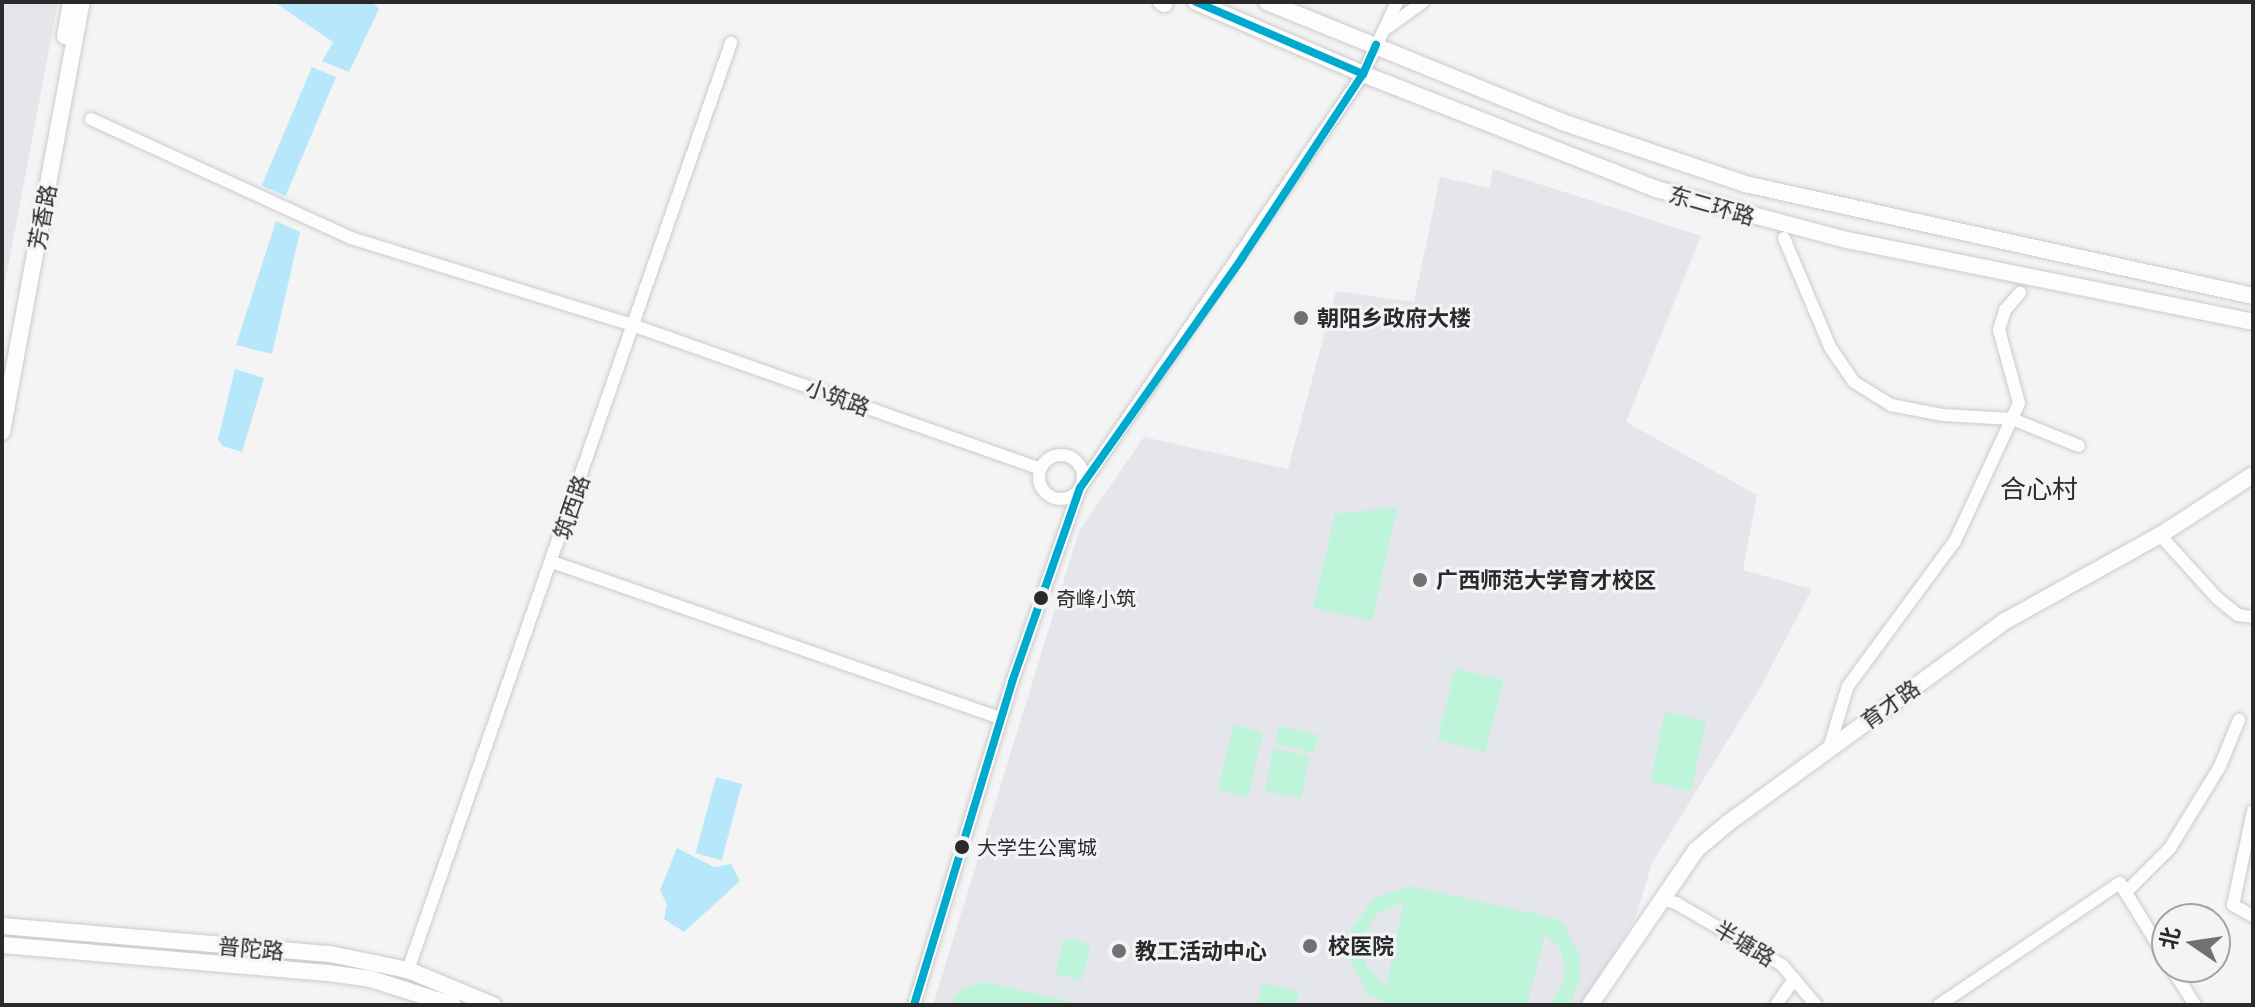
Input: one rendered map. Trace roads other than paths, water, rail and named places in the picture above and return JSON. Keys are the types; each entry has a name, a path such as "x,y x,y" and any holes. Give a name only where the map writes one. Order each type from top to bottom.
{"main road":[{"name":"芳香路","path":"2,376 71,2"},
{"name":"芳香路","path":"2,432 82,2"},
{"name":"东二环路","path":"1196,2 1363,74 1656,189 1762,220 2253,322"},
{"name":"东二环路","path":"1267,2 1562,122 1745,184 1849,211 2253,296"},
{"name":"育才路","path":"1590,1005 1661,899 1712,836 2005,621 2160,535 2253,475"},
{"name":"普陀路","path":"2,926 330,954 408,970 493,1005"},
{"name":"普陀路","path":"2,945 328,973 371,979 453,1005"}],"street":[{"path":"914,1005 1001,718 1080,488 1080,467 1070,457 1049,458 1040,469 1039,484 1048,495 1069,498 1080,488 1363,74 1397,2"},
{"path":"1384,29 1423,2"},
{"name":"筑西路","path":"408,970 635,326 731,43"},
{"name":"小筑路","path":"91,119 351,238 635,326 1040,469"},
{"path":"1784,238 1830,347 1854,382 1891,405 1943,415 2012,419 2079,446"},
{"path":"1829,748 1848,686 1955,541 2019,403 1999,330 2020,293"},
{"path":"2160,535 2217,598 2238,615 2253,617"},
{"path":"552,562 1001,718"},
{"path":"1939,1005 2123,888 2170,848 2220,766 2239,720"},
{"path":"2253,811 2233,905 2253,916"},
{"path":"2123,888 2151,934"},
{"name":"半塘路","path":"1661,899 1676,903 1782,965 1816,1005"},
{"path":"1776,1005 1794,979"},
{"path":"2181,983 2195,1005"}],"water":[{"path":"274,2 372,2 379,9 349,72 322,61 333,42"},
{"path":"312,67 336,77 286,196 262,186"},
{"path":"276,221 300,232 272,354 236,345"},
{"path":"235,369 264,378 242,452 222,446 218,439"},
{"path":"716,777 742,784 722,860 696,853"},
{"path":"677,848 714,867 731,864 740,881 684,932 664,919 667,905 660,890"}],"place":[{"name":"朝阳乡政府大楼","path":"1301,318"},
{"name":"广西师范大学育才校区","path":"1420,580"},
{"name":"奇峰小筑","path":"1041,598"},
{"name":"大学生公寓城","path":"962,847"},
{"name":"校医院","path":"1310,946"},
{"name":"教工活动中心","path":"1119,951"}],"district":[{"name":"合心村","path":"2039,488"}]}
